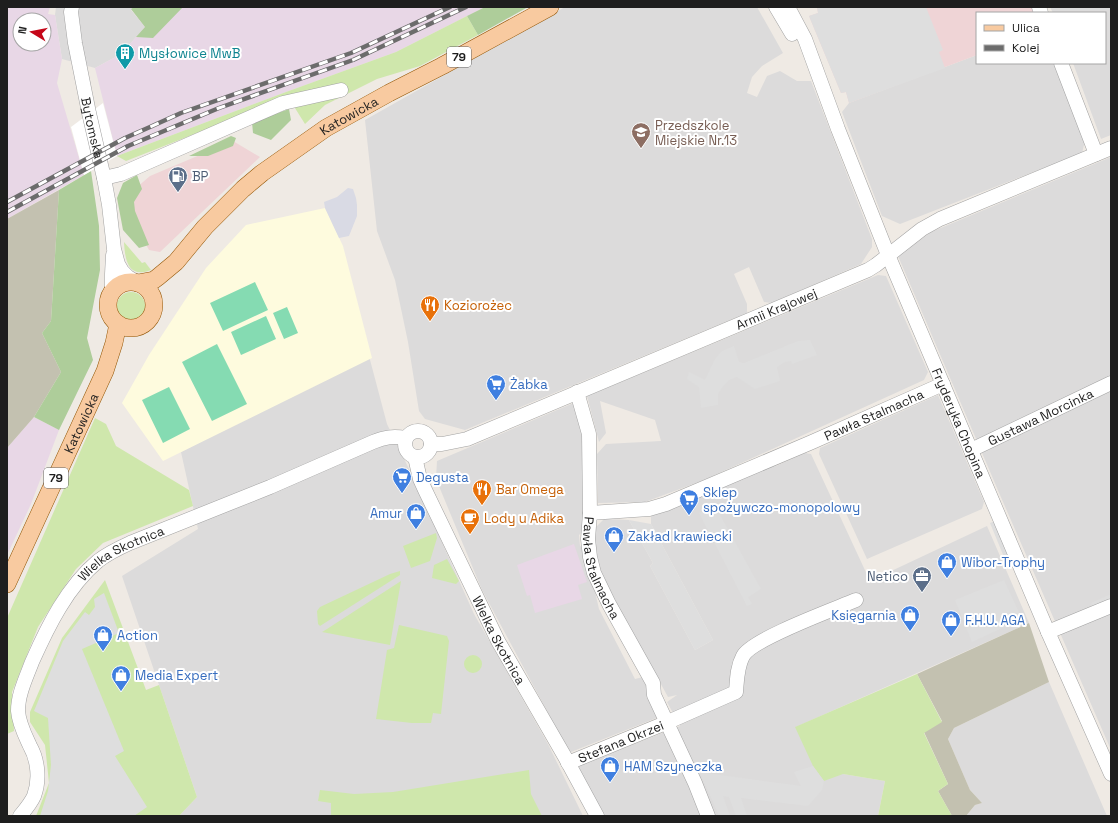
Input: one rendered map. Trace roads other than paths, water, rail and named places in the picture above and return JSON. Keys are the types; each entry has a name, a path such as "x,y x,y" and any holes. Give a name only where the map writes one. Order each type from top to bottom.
{"main road":[{"name":"Katowicka","path":"138,283 154,280 176,262 204,227 224,206 262,173 326,128 550,7"},
{"name":"Katowicka","path":"154,299 166,284 176,262"},
{"name":"79","path":"112,293 117,287 124,284 131,282 138,283"},
{"path":"138,283 150,292 154,299"},
{"path":"112,293 108,306 111,316 118,324 126,328 134,328"},
{"name":"79","path":"134,328 141,326 150,318 154,307 154,299"},
{"name":"Katowicka","path":"7,584 105,371 114,343 118,324"},
{"name":"Katowicka","path":"105,371 124,347 134,328"}],"street":[{"name":"Bytomska","path":"72,7 74,32 87,105 109,205 114,248 118,264 122,271 138,283"},
{"name":"Fryderyka Chopina","path":"776,7 784,23 815,68"},
{"path":"784,7 784,23"},
{"name":"Fryderyka Chopina","path":"788,7 805,39 888,255 1048,632 1111,774"},
{"path":"1061,64 1096,154"},
{"path":"104,178 121,174 283,103 341,90"},
{"name":"Armii Krajowej","path":"431,444 442,444 467,439 868,270 922,229 940,218 1111,148"},
{"name":"Bytomska","path":"112,293 114,248"},
{"name":"Pawła Stalmacha","path":"668,722 654,695 653,682 609,604 594,573 588,539 590,513 649,509 666,504 943,384"},
{"name":"Gustawa Morcinka","path":"971,450 1111,384"},
{"path":"577,392 589,434 590,513"},
{"path":"419,431 428,436 431,444 426,454 421,457 411,455 405,448 406,438 410,433 419,431"},
{"name":"Wielka Skotnica","path":"20,816 34,796 37,782 37,767 34,752 19,718 18,702 21,691 50,624 66,597 90,568 111,552 130,543 270,487 385,437 396,436 406,438"},
{"name":"Wielka Skotnica","path":"415,457 420,479 487,621 519,680 568,763 596,816"},
{"path":"668,722 736,692 738,669 744,654 765,639 856,600"},
{"path":"1048,632 1111,606"},
{"name":"Stefana Okrzei","path":"568,763 668,722 708,816"}],"railway":[{"path":"7,202 125,138 181,113 351,53 450,7"},
{"path":"7,212 128,146 219,108 353,60 466,7"}],"place":[{"name":"Mysłowice MwB","path":"125,70"},
{"name":"Przedszkole Miejskie Nr.13","path":"641,149"},
{"name":"BP","path":"178,193"},
{"name":"Koziorożec","path":"430,322"},
{"name":"Żabka","path":"496,401"},
{"name":"Degusta","path":"402,494"},
{"name":"Bar Omega","path":"482,506"},
{"name":"Sklep spożywczo-monopolowy","path":"689,516"},
{"name":"Amur","path":"416,530"},
{"name":"Lody u Adika","path":"470,535"},
{"name":"Zakład krawiecki","path":"614,553"},
{"name":"Wibor-Trophy","path":"947,579"},
{"name":"Netico","path":"922,593"},
{"name":"Księgarnia","path":"910,632"},
{"name":"F.H.U. AGA","path":"951,637"},
{"name":"Action","path":"103,652"},
{"name":"Media Expert","path":"121,692"},
{"name":"HAM Szyneczka","path":"610,783"}]}
